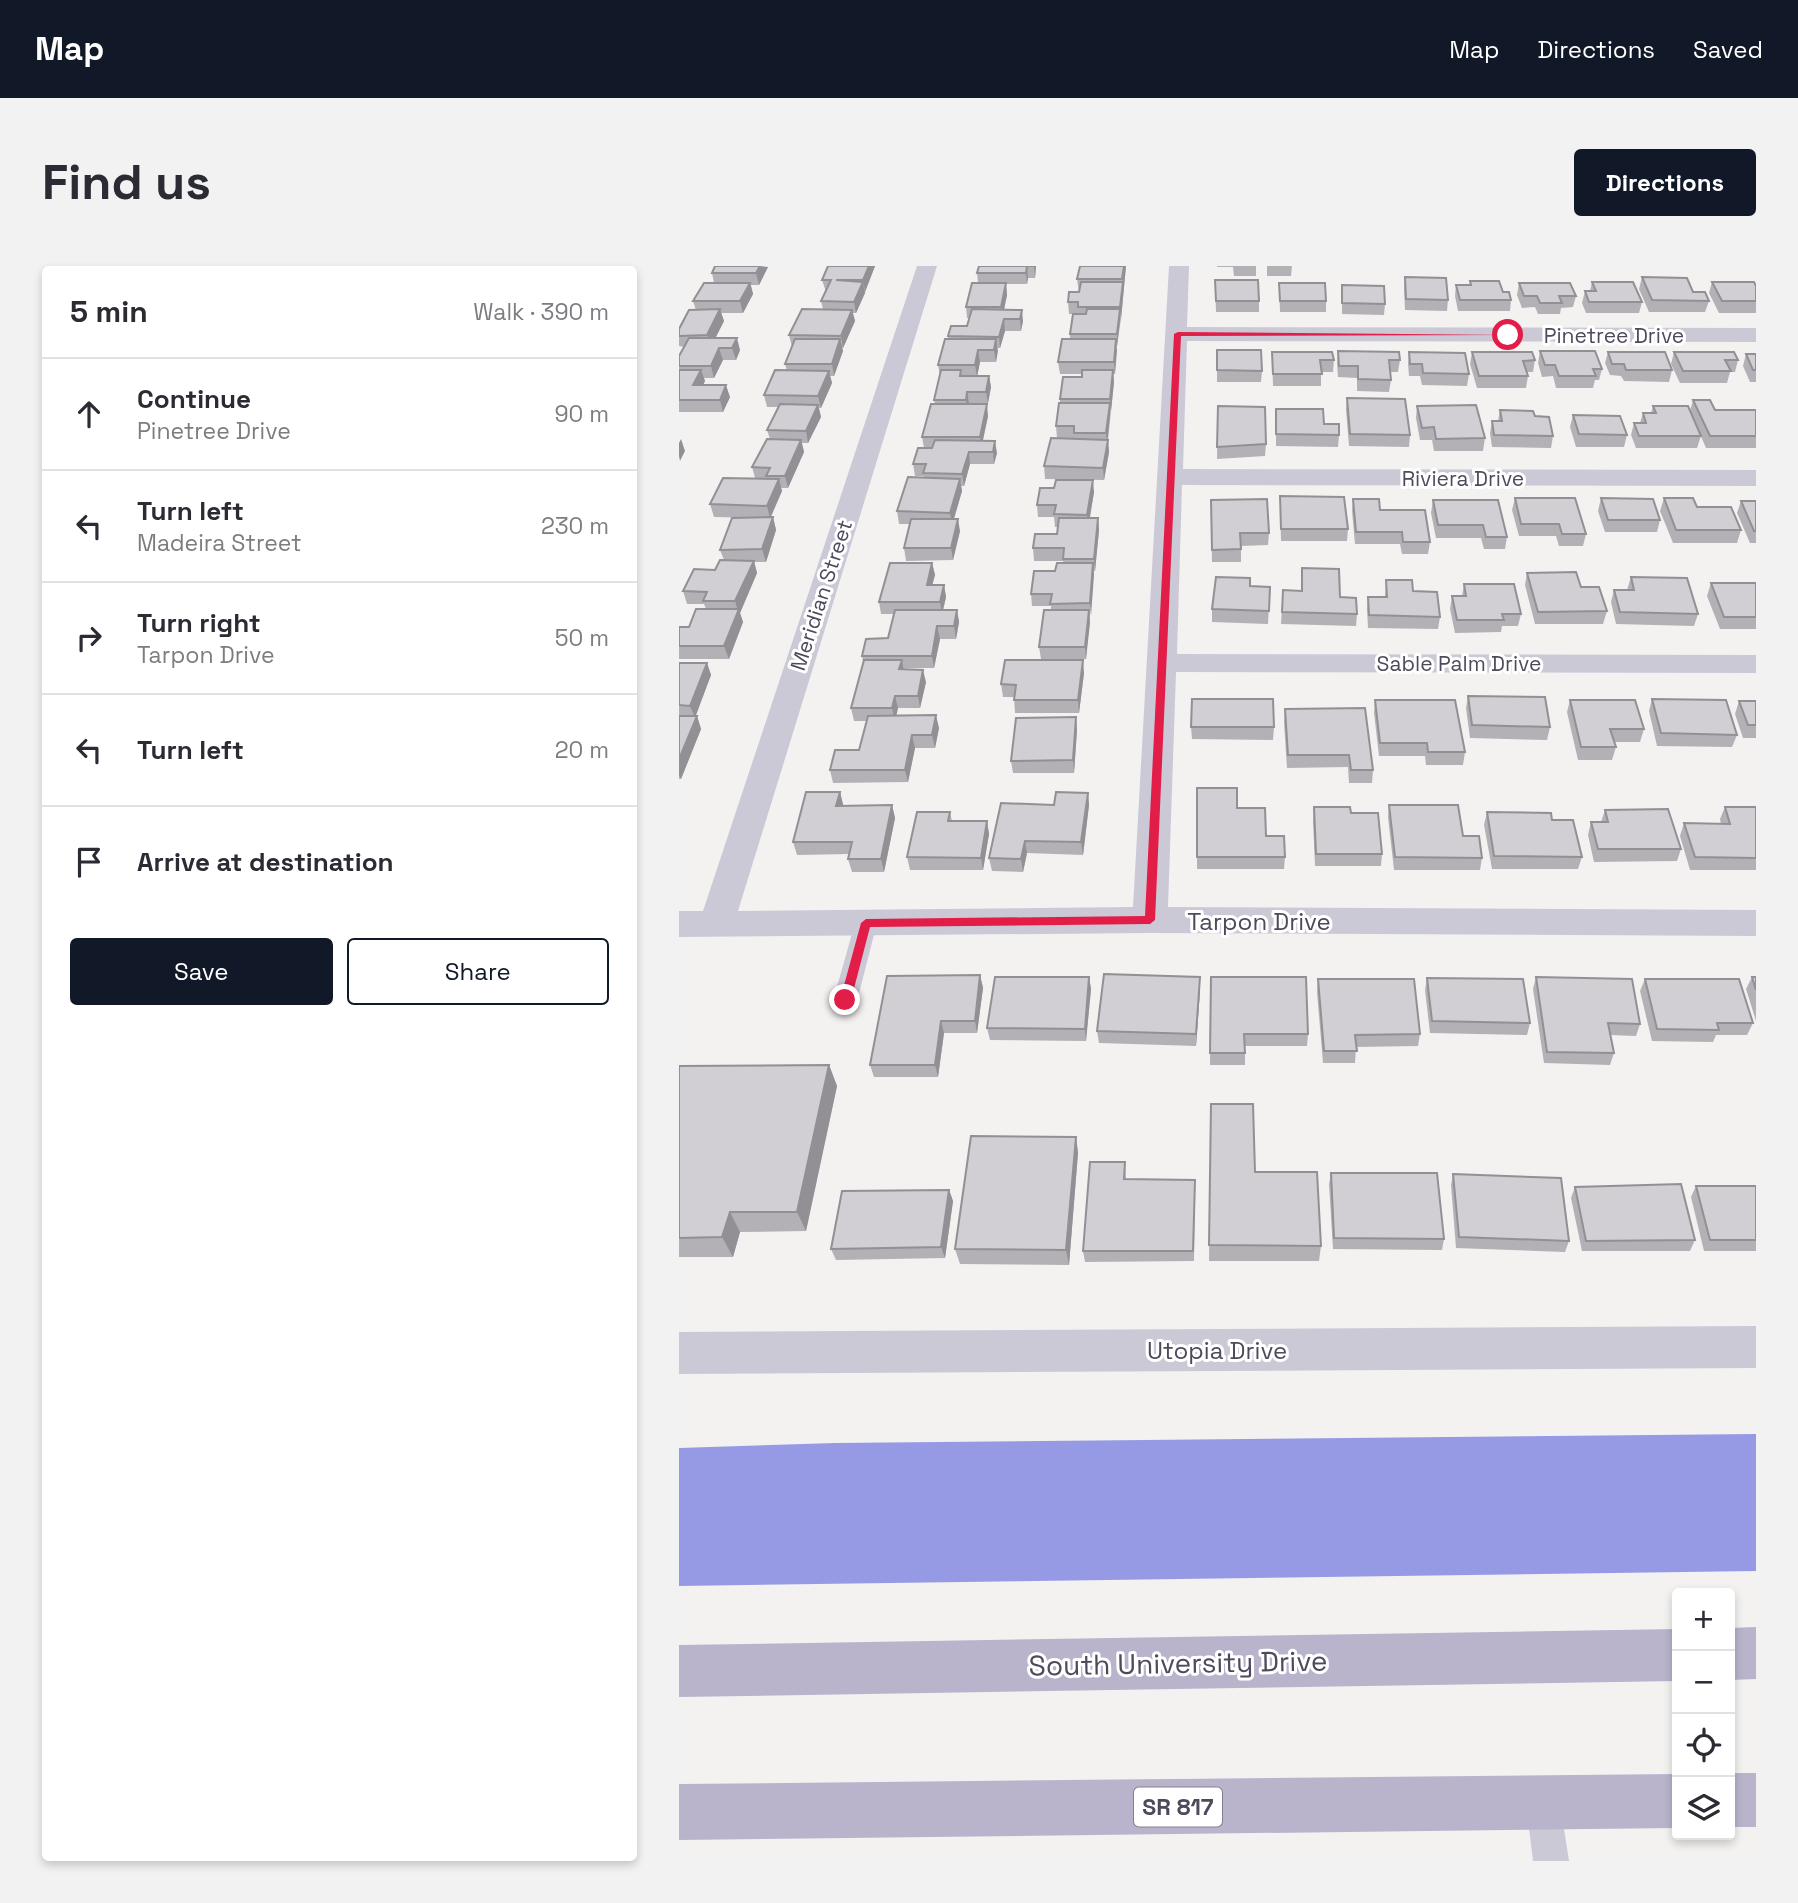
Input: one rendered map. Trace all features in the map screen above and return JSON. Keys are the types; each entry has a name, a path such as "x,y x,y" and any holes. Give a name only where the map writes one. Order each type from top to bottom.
{"main road":[{"path":"1735,1654 1756,1654"},
{"name":"South University Drive","path":"679,1671 1672,1655"},
{"path":"1735,1800 1756,1800"},
{"name":"SR 817","path":"679,1812 1672,1801"}],"street":[{"name":"Meridian Street","path":"716,924 927,266"},
{"path":"1150,920 1179,266"},
{"name":"Pinetree Drive","path":"1178,334 1756,335"},
{"name":"Riviera Drive","path":"1170,477 1756,478"},
{"name":"Sable Palm Drive","path":"1162,663 1756,664"},
{"name":"Tarpon Drive","path":"679,924 1150,920 1756,923"},
{"name":"Utopia Drive","path":"679,1353 1756,1347"}],"lane":[{"path":"845,1000 866,923"},
{"path":"1543,1803 1551,1861"}],"water":[{"path":"1756,1434 1756,1571 679,1586 679,1448 835,1443"}],"building":[{"path":"715,266 760,266 756,273 712,273"},
{"path":"828,266 869,266 863,280 836,280 863,282 854,302 821,301 831,280 822,280"},
{"path":"979,266 1027,266 1026,273 977,273"},
{"path":"1080,266 1124,266 1122,279 1077,279"},
{"path":"1405,277 1446,278 1448,300 1406,299"},
{"path":"1642,277 1687,278 1693,292 1705,292 1709,301 1652,300"},
{"path":"1215,280 1258,280 1259,301 1216,301"},
{"path":"1470,281 1499,281 1503,292 1509,292 1511,300 1460,300 1456,285 1471,285"},
{"path":"1081,282 1123,282 1120,307 1078,307 1078,302 1068,302 1069,292 1079,292"},
{"path":"1592,282 1633,282 1642,302 1589,302 1585,291 1596,291"},
{"path":"1712,282 1754,282 1756,301 1722,301"},
{"path":"704,283 750,283 740,301 693,301"},
{"path":"972,283 1006,283 1001,307 966,307"},
{"path":"1279,283 1325,283 1326,301 1280,301"},
{"path":"1519,283 1570,283 1576,296 1559,296 1562,303 1540,303 1537,296 1524,296"},
{"path":"1342,285 1384,286 1385,304 1342,303"},
{"path":"720,309 707,335 679,336 679,329 689,310"},
{"path":"802,309 852,310 841,336 789,335"},
{"path":"972,309 1022,310 1020,319 1004,319 999,337 948,336 951,326 967,326"},
{"path":"1087,309 1120,309 1117,334 1070,334 1073,314 1086,314"},
{"path":"689,338 737,338 732,348 719,348 711,366 679,366 679,356"},
{"path":"795,339 840,339 832,364 785,364"},
{"path":"945,339 996,339 994,350 978,350 975,365 938,365"},
{"path":"1062,339 1116,339 1114,362 1058,362"},
{"path":"1217,350 1261,350 1262,371 1217,370"},
{"path":"1338,351 1399,352 1400,360 1389,360 1391,380 1358,379 1358,366 1339,366"},
{"path":"1540,351 1595,351 1602,369 1593,369 1596,376 1559,376 1555,365 1545,365"},
{"path":"1272,352 1332,352 1334,360 1320,360 1322,374 1273,374"},
{"path":"1409,352 1465,353 1469,374 1423,373 1422,364 1410,364"},
{"path":"1472,352 1532,352 1535,360 1523,361 1528,376 1479,376"},
{"path":"1608,352 1665,352 1672,370 1626,370 1624,364 1612,364"},
{"path":"1674,352 1734,352 1738,360 1725,360 1731,371 1683,371"},
{"path":"1746,354 1756,354 1756,370 1753,370"},
{"path":"679,370 701,370 693,385 726,385 720,400 679,400"},
{"path":"775,370 829,371 818,396 764,395"},
{"path":"941,370 961,370 960,376 989,376 986,392 967,392 966,400 934,400"},
{"path":"1082,370 1113,370 1110,399 1060,399 1063,377 1082,377"},
{"path":"1347,398 1405,399 1410,435 1350,434"},
{"path":"1693,400 1710,400 1715,410 1756,410 1756,436 1710,436"},
{"path":"1059,403 1110,403 1106,433 1074,433 1074,426 1056,426"},
{"path":"780,404 818,405 806,431 767,430"},
{"path":"931,404 987,404 980,437 922,437"},
{"path":"1476,405 1485,438 1436,439 1434,427 1422,428 1417,406"},
{"path":"1218,406 1265,407 1266,444 1217,447"},
{"path":"1653,406 1688,406 1701,436 1639,436 1634,423 1646,423 1643,413 1656,413"},
{"path":"1276,409 1323,409 1324,424 1339,424 1339,435 1276,434"},
{"path":"1500,410 1533,411 1535,416 1549,417 1553,436 1494,435 1492,421 1502,421"},
{"path":"1573,415 1620,416 1627,435 1579,434"},
{"path":"1051,438 1108,440 1103,468 1044,466"},
{"path":"767,439 801,440 785,476 766,476 770,468 752,467"},
{"path":"935,440 995,441 993,452 969,452 962,474 923,473 926,464 913,464 918,448 932,448"},
{"path":"908,477 960,479 950,513 897,511"},
{"path":"723,478 779,479 767,506 710,504"},
{"path":"1056,480 1093,480 1087,515 1054,514 1056,505 1037,505 1040,488 1054,488"},
{"path":"1280,496 1344,497 1348,529 1281,529"},
{"path":"1515,498 1575,498 1586,534 1562,534 1559,524 1521,524"},
{"path":"1601,498 1653,499 1660,520 1608,520"},
{"path":"1664,498 1693,498 1697,507 1731,507 1741,530 1676,530"},
{"path":"1267,499 1269,533 1240,533 1241,549 1212,550 1211,500"},
{"path":"1353,499 1379,499 1380,510 1425,510 1430,542 1403,542 1402,532 1356,532"},
{"path":"1433,500 1498,500 1507,537 1486,537 1483,525 1438,525"},
{"path":"1741,501 1756,501 1756,531 1754,531"},
{"path":"773,517 762,549 720,550 732,518"},
{"path":"1059,518 1098,518 1094,559 1063,559 1064,548 1033,548 1035,534 1057,534"},
{"path":"911,519 958,519 951,548 904,548"},
{"path":"720,560 754,561 735,601 703,601 707,592 683,591 694,569 715,570"},
{"path":"890,563 932,563 927,585 944,585 940,602 879,602"},
{"path":"1057,563 1093,563 1090,603 1050,604 1052,594 1031,594 1034,571 1055,571"},
{"path":"1302,568 1339,569 1340,597 1356,598 1357,614 1282,612 1283,590 1302,591"},
{"path":"1576,572 1581,587 1599,587 1607,611 1538,612 1527,573"},
{"path":"1216,577 1250,578 1250,586 1270,587 1269,611 1212,609"},
{"path":"1631,577 1687,578 1698,614 1620,612 1614,590 1634,590"},
{"path":"1386,580 1412,580 1413,591 1437,592 1440,617 1369,615 1368,597 1387,597"},
{"path":"1711,583 1756,583 1756,617 1724,617"},
{"path":"1464,584 1514,584 1521,614 1502,614 1504,620 1457,620 1452,596 1466,596"},
{"path":"696,609 739,609 724,646 679,646 679,627 689,627"},
{"path":"895,610 957,610 954,626 937,626 932,656 862,656 866,639 888,638"},
{"path":"1044,610 1089,610 1085,647 1039,647"},
{"path":"864,660 902,660 899,669 923,670 918,696 895,696 892,708 851,708"},
{"path":"1005,660 1083,660 1078,700 1014,700 1016,685 1001,684"},
{"path":"679,663 707,663 690,706 679,705"},
{"path":"1468,696 1545,697 1550,727 1472,725"},
{"path":"1192,699 1273,699 1274,727 1191,727"},
{"path":"1652,699 1726,700 1737,735 1661,733"},
{"path":"1375,700 1455,700 1465,752 1428,752 1427,743 1380,743"},
{"path":"1570,700 1635,700 1644,729 1610,729 1616,747 1581,747"},
{"path":"1739,701 1756,701 1756,725 1748,725"},
{"path":"1365,708 1373,770 1351,770 1349,755 1288,755 1285,709"},
{"path":"936,715 932,735 912,735 905,770 830,770 835,750 859,750 868,716"},
{"path":"679,716 697,716 679,759"},
{"path":"1076,717 1073,760 1011,761 1016,718"},
{"path":"1197,788 1237,788 1237,808 1265,808 1266,836 1284,836 1285,857 1197,857"},
{"path":"806,792 840,792 836,806 892,805 881,859 848,859 852,842 793,842"},
{"path":"1056,792 1088,793 1081,842 1025,841 1021,859 989,858 1001,803 1054,805"},
{"path":"1389,805 1458,805 1463,836 1479,836 1482,858 1395,857"},
{"path":"1314,807 1350,807 1351,813 1378,813 1382,854 1316,854"},
{"path":"1725,807 1756,807 1756,858 1695,857 1684,823 1730,824"},
{"path":"1668,809 1681,849 1598,849 1591,822 1608,822 1605,810"},
{"path":"917,812 950,812 948,821 987,821 981,858 907,857"},
{"path":"1487,812 1551,813 1552,820 1573,820 1582,857 1494,856"},
{"path":"1104,974 1200,977 1196,1034 1097,1031"},
{"path":"980,975 975,1021 941,1021 935,1065 870,1065 887,976"},
{"path":"995,977 1089,977 1085,1029 987,1028"},
{"path":"1211,977 1306,977 1308,1034 1244,1034 1245,1053 1210,1053"},
{"path":"1536,977 1632,979 1640,1024 1608,1023 1614,1053 1547,1052"},
{"path":"1427,978 1523,979 1530,1023 1432,1021"},
{"path":"1318,979 1414,979 1420,1034 1355,1035 1357,1051 1324,1051"},
{"path":"1645,979 1739,979 1753,1023 1717,1023 1719,1030 1657,1029"},
{"path":"829,1065 797,1212 730,1212 722,1237 679,1238 679,1066"},
{"path":"1211,1104 1253,1104 1255,1172 1317,1172 1321,1246 1209,1245"},
{"path":"971,1136 1076,1137 1066,1250 955,1249"},
{"path":"1090,1162 1125,1162 1124,1179 1195,1180 1193,1251 1083,1251"},
{"path":"1331,1173 1437,1173 1444,1239 1334,1238"},
{"path":"1453,1174 1561,1178 1569,1241 1459,1237"},
{"path":"1681,1184 1695,1240 1586,1241 1575,1187"},
{"path":"1696,1186 1756,1186 1756,1240 1710,1240"},
{"path":"949,1190 941,1247 831,1249 842,1191"}],"route":[{"path":"845,1000 866,923 1150,920 1178,334 1508,335"}]}
